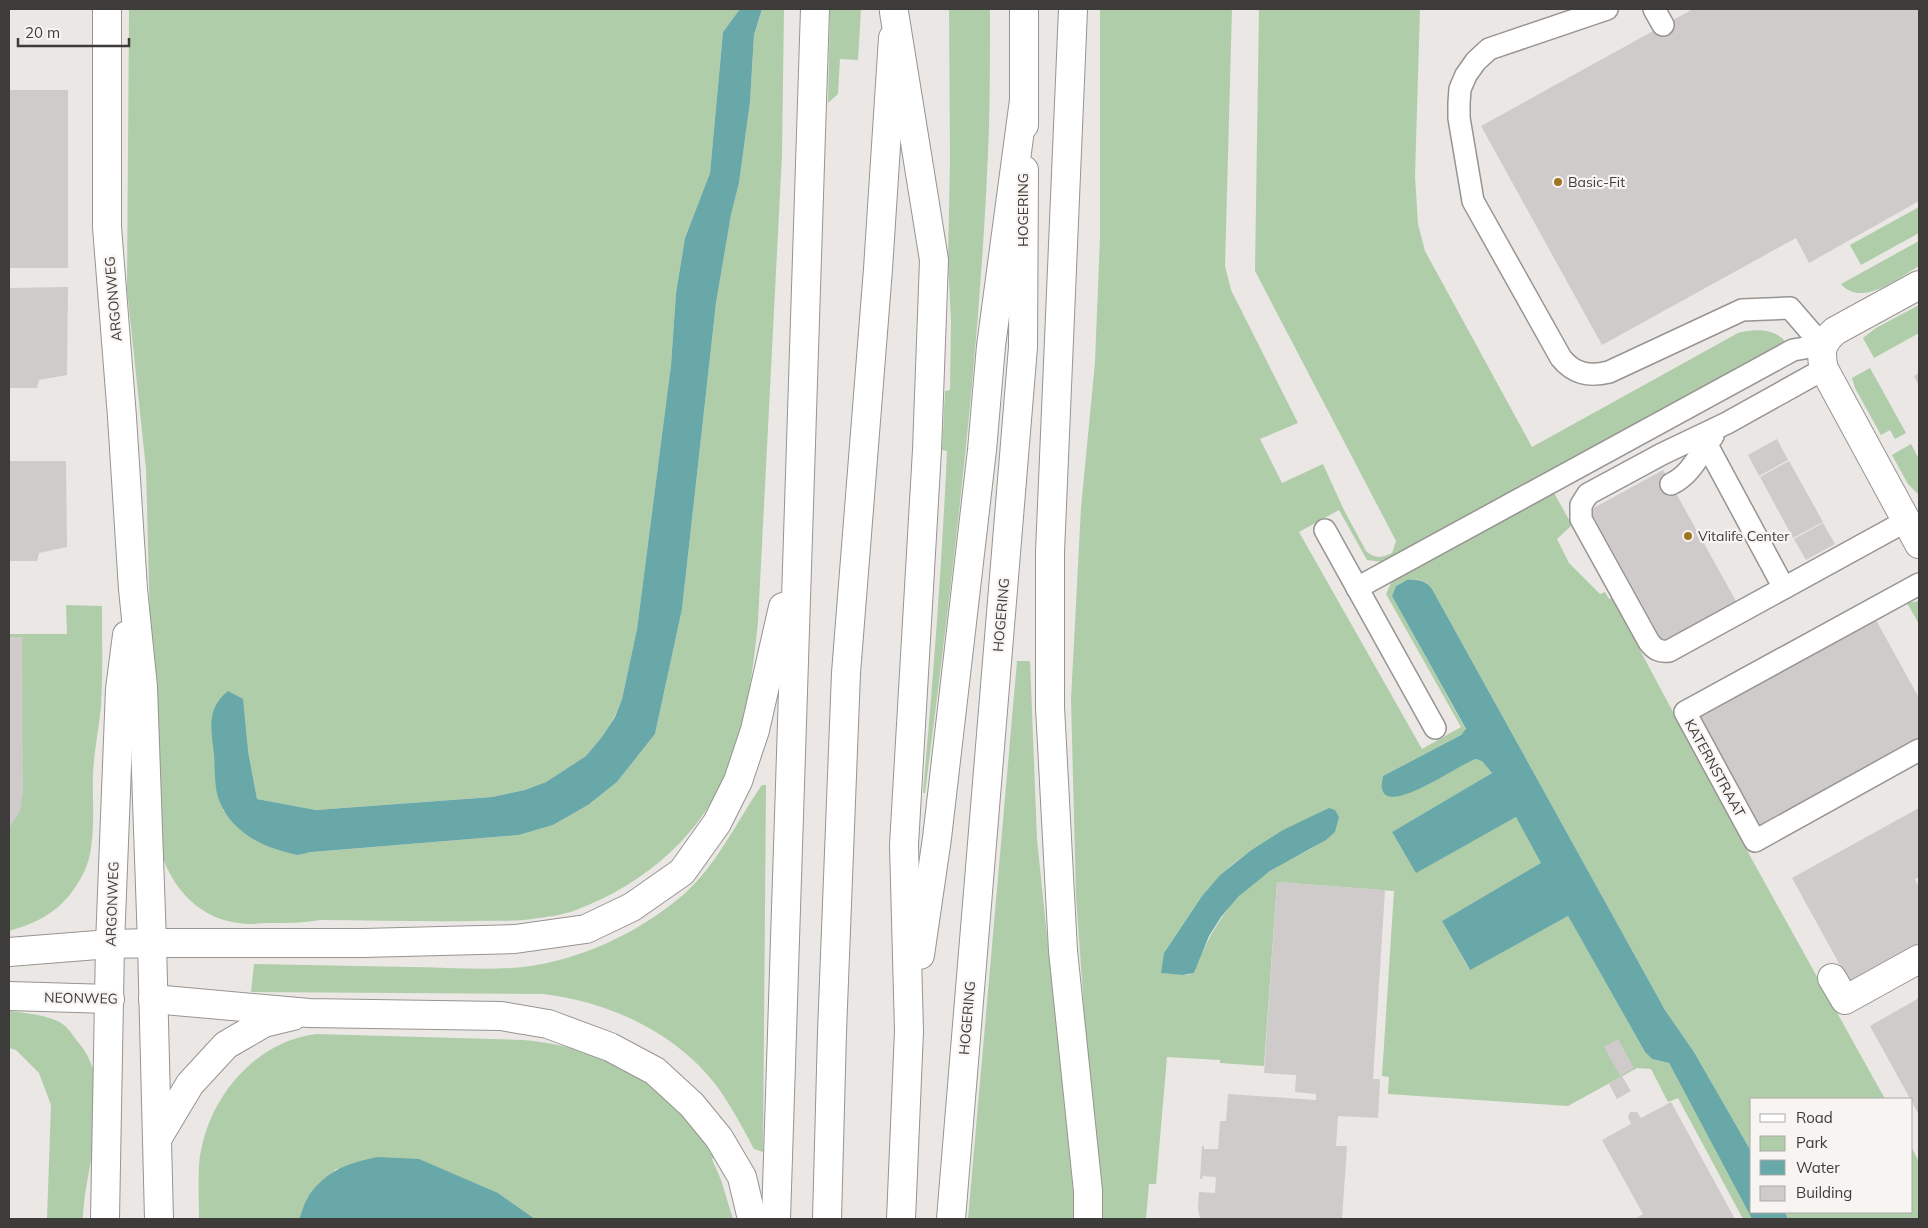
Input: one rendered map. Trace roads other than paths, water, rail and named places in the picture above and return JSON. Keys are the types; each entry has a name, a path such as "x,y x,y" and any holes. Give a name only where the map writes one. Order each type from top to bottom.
{"main road":[{"name":"ARGONWEG","path":"107,9 107,227 133,589 143,687 159,1219"},
{"path":"776,1219 816,9"},
{"name":"HOGERING","path":"951,1219 1023,347 1024,9"},
{"path":"1073,9 1050,552 1050,707 1063,951 1088,1191 1088,1219"},
{"path":"894,10 934,260 927,450 904,845 909,1031 901,1219"},
{"path":"827,1219 832,1032 846,673 878,260 894,10"},
{"path":"909,1031 937,838 982,450 990,346 1024,100"},
{"path":"1919,286 1835,331 1827,338 1823,357 1919,544"},
{"path":"9,952 110,944 152,943 352,943 515,940 586,929 632,907 682,872 717,823 738,781 755,730 797,547"},
{"name":"ARGONWEG","path":"105,1219 110,944 120,689 133,589"},
{"path":"1832,978 1845,1000 1919,959"},
{"name":"NEONWEG","path":"9,996 153,999 309,1012"},
{"path":"157,1139 190,1084 226,1045 264,1023 309,1012 501,1016 548,1024 610,1047 655,1071 692,1105 719,1138 742,1177 752,1219"}],"lane":[{"path":"1608,9 1489,49 1476,61 1466,75 1460,89 1459,118 1473,201 1560,358 1576,372 1586,375 1597,375 1609,372 1742,310 1790,308 1823,357"},
{"path":"1357,588 1793,350 1823,357"},
{"path":"1671,484 1681,479 1694,465 1718,430 1823,357"},
{"path":"1727,423 1662,454 1588,494 1581,505 1581,519 1593,528 1649,642 1661,652 1669,651 1906,521"},
{"path":"1706,445 1784,588"},
{"path":"1325,530 1435,728"},
{"name":"KATERNSTRAAT","path":"1919,584 1685,712 1755,841 1919,750"}],"water":[{"path":"740,9 762,9 754,35 750,102 739,183 731,215 716,303 682,609 655,734 617,782 588,805 553,825 519,835 310,852 297,855 272,848 253,839 236,826 223,810 216,789 211,727 216,705 228,691 243,699 248,751 257,799 316,810 492,797 525,790 546,782 586,756 615,717 622,699 637,629 671,365 676,293 685,238 710,173 723,32"},
{"path":"1407,580 1414,580 1427,584 1432,589 1665,1010 1694,1052 1750,1150 1750,1213 1785,1213 1788,1219 1752,1219 1669,1063 1652,1059 1645,1052 1568,916 1470,970 1442,921 1541,863 1516,817 1416,873 1392,832 1492,773 1482,761 1476,759 1410,793 1396,797 1387,795 1382,788 1383,776 1461,735 1466,729 1392,596 1396,586"},
{"path":"1329,808 1335,810 1339,817 1335,832 1326,840 1270,871 1239,896 1221,917 1209,936 1194,973 1183,975 1161,973 1164,953 1202,896 1220,875 1250,851 1283,830"},
{"path":"377,1157 419,1159 498,1193 535,1219 299,1219 308,1197 330,1174 347,1165"}],"place":[{"name":"Basic-Fit","path":"1558,182"},
{"name":"Vitalife Center","path":"1688,536"}]}
